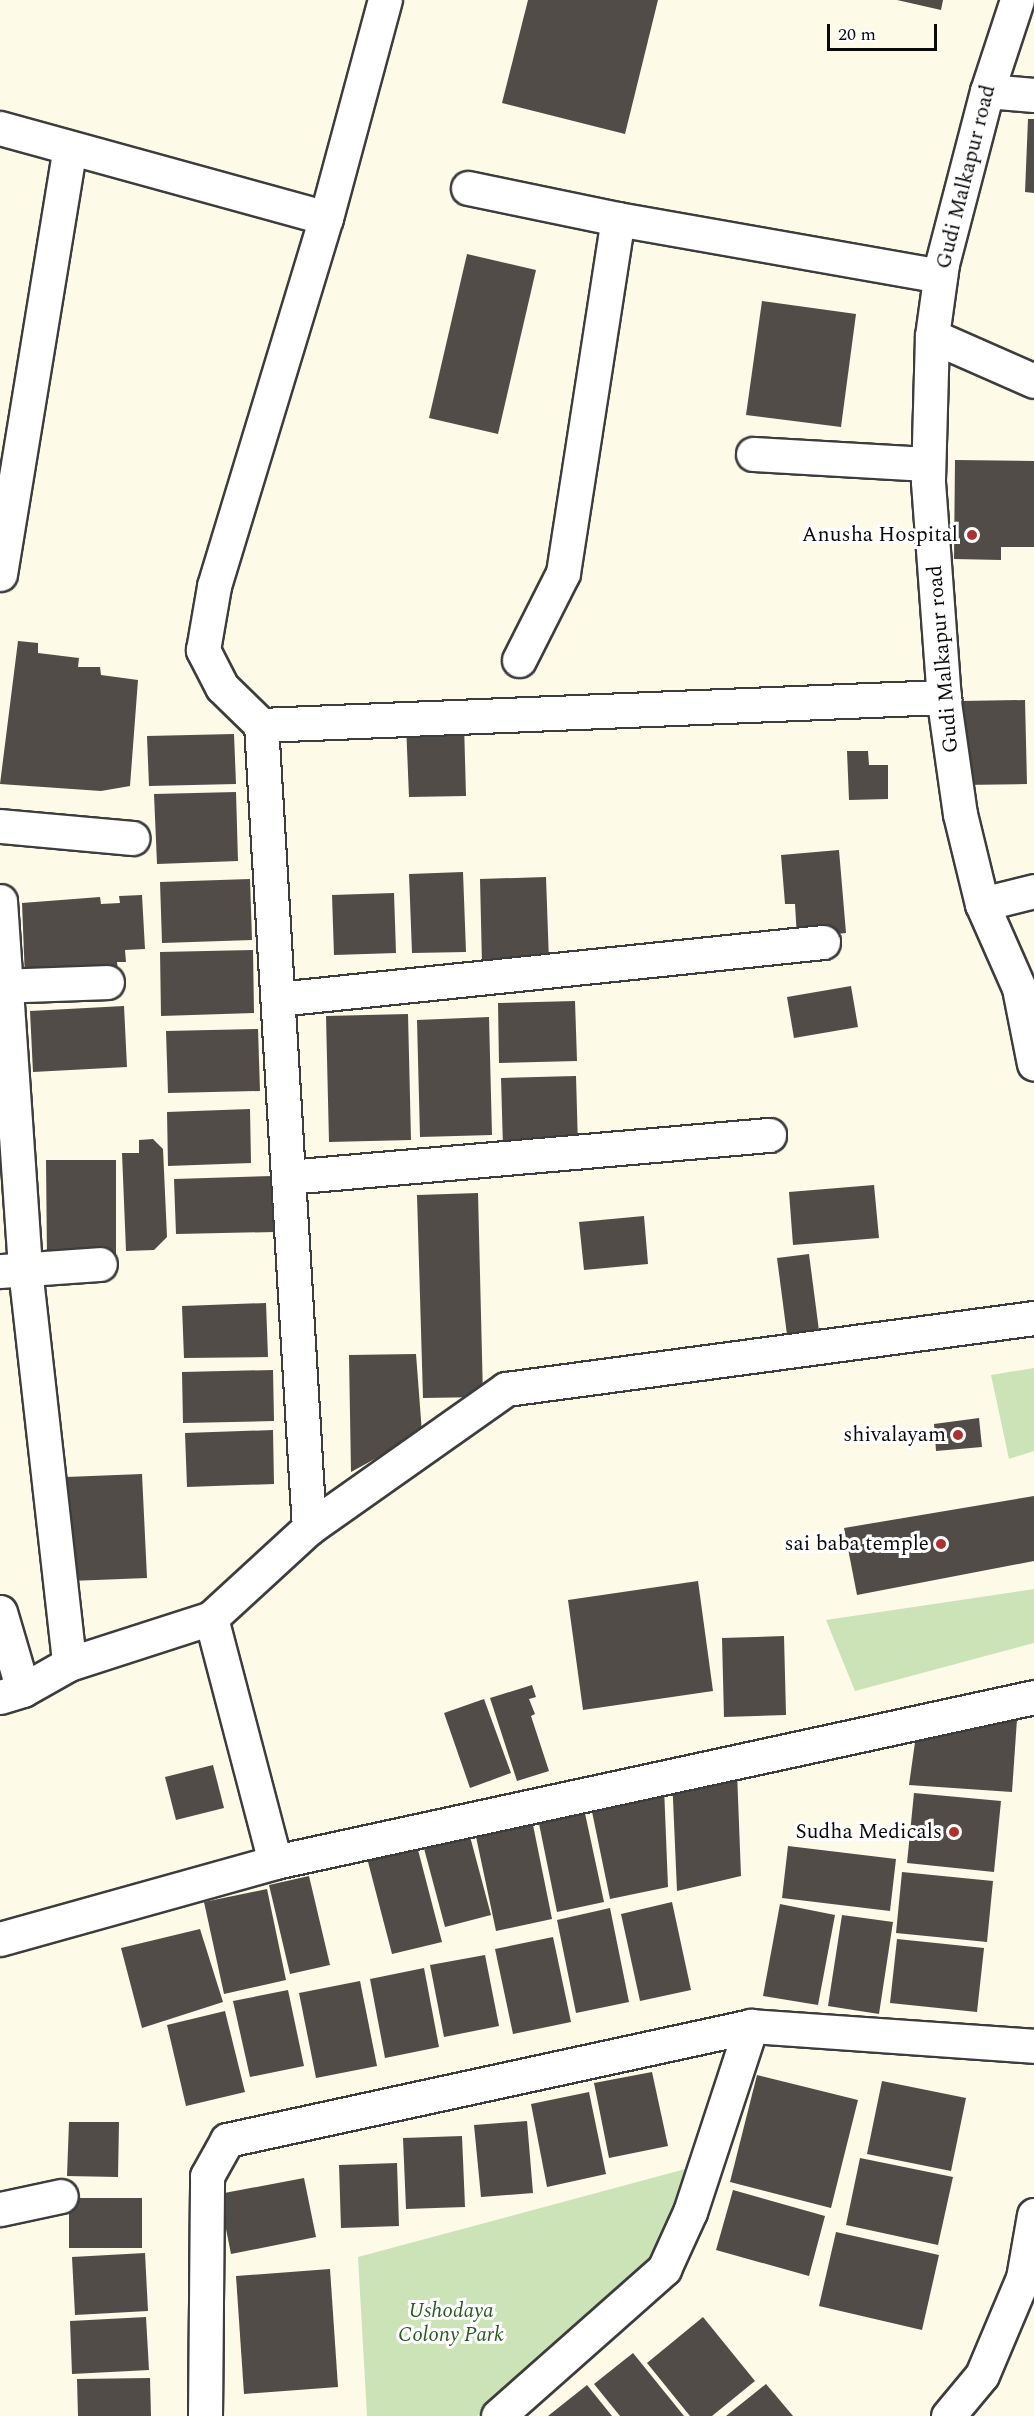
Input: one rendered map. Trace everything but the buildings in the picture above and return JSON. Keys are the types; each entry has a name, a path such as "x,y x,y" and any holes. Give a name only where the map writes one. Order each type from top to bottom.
{"street":[{"path":"309,1528 261,725 222,687 203,650 214,586 326,218 385,0"},
{"name":"Gudi Malkapur road","path":"1017,0 987,91 940,276 932,336 928,464 944,697 960,814 982,904 1027,988 1034,1064"},
{"path":"987,91 1034,95"},
{"path":"0,128 69,151 326,218"},
{"path":"0,574 69,151"},
{"path":"468,188 618,219 940,276"},
{"path":"519,660 562,573 618,219"},
{"path":"932,336 1034,381"},
{"path":"753,454 928,464"},
{"path":"261,725 944,697"},
{"path":"0,826 132,838"},
{"path":"982,904 1034,891"},
{"path":"0,900 13,1270 69,1664"},
{"path":"278,999 823,942"},
{"path":"3,986 107,982"},
{"path":"288,1177 769,1135"},
{"path":"13,1270 100,1264"},
{"path":"0,1612 12,1694 69,1664 211,1618 309,1528 506,1389 1034,1318"},
{"path":"211,1618 275,1862"},
{"path":"0,1939 275,1862 1034,1697"},
{"path":"498,2416 664,2269 690,2212 751,2026"},
{"path":"205,2416 207,2176 227,2140 751,2026 1034,2046"},
{"path":"0,2209 61,2196"},
{"path":"948,2416 982,2374 1028,2279 1034,2215"}],"green space":[{"path":"1034,1368 1034,1451 1009,1459 991,1375"},
{"path":"1034,1589 1034,1643 855,1691 826,1620"},
{"name":"Ushodaya Colony Park","path":"704,2164 666,2268 477,2416 367,2416 358,2257"}],"place":[{"name":"Anusha Hospital","path":"972,535"},
{"name":"shivalayam","path":"958,1435"},
{"name":"sai baba temple","path":"941,1544"},
{"name":"Sudha Medicals","path":"954,1832"}]}
